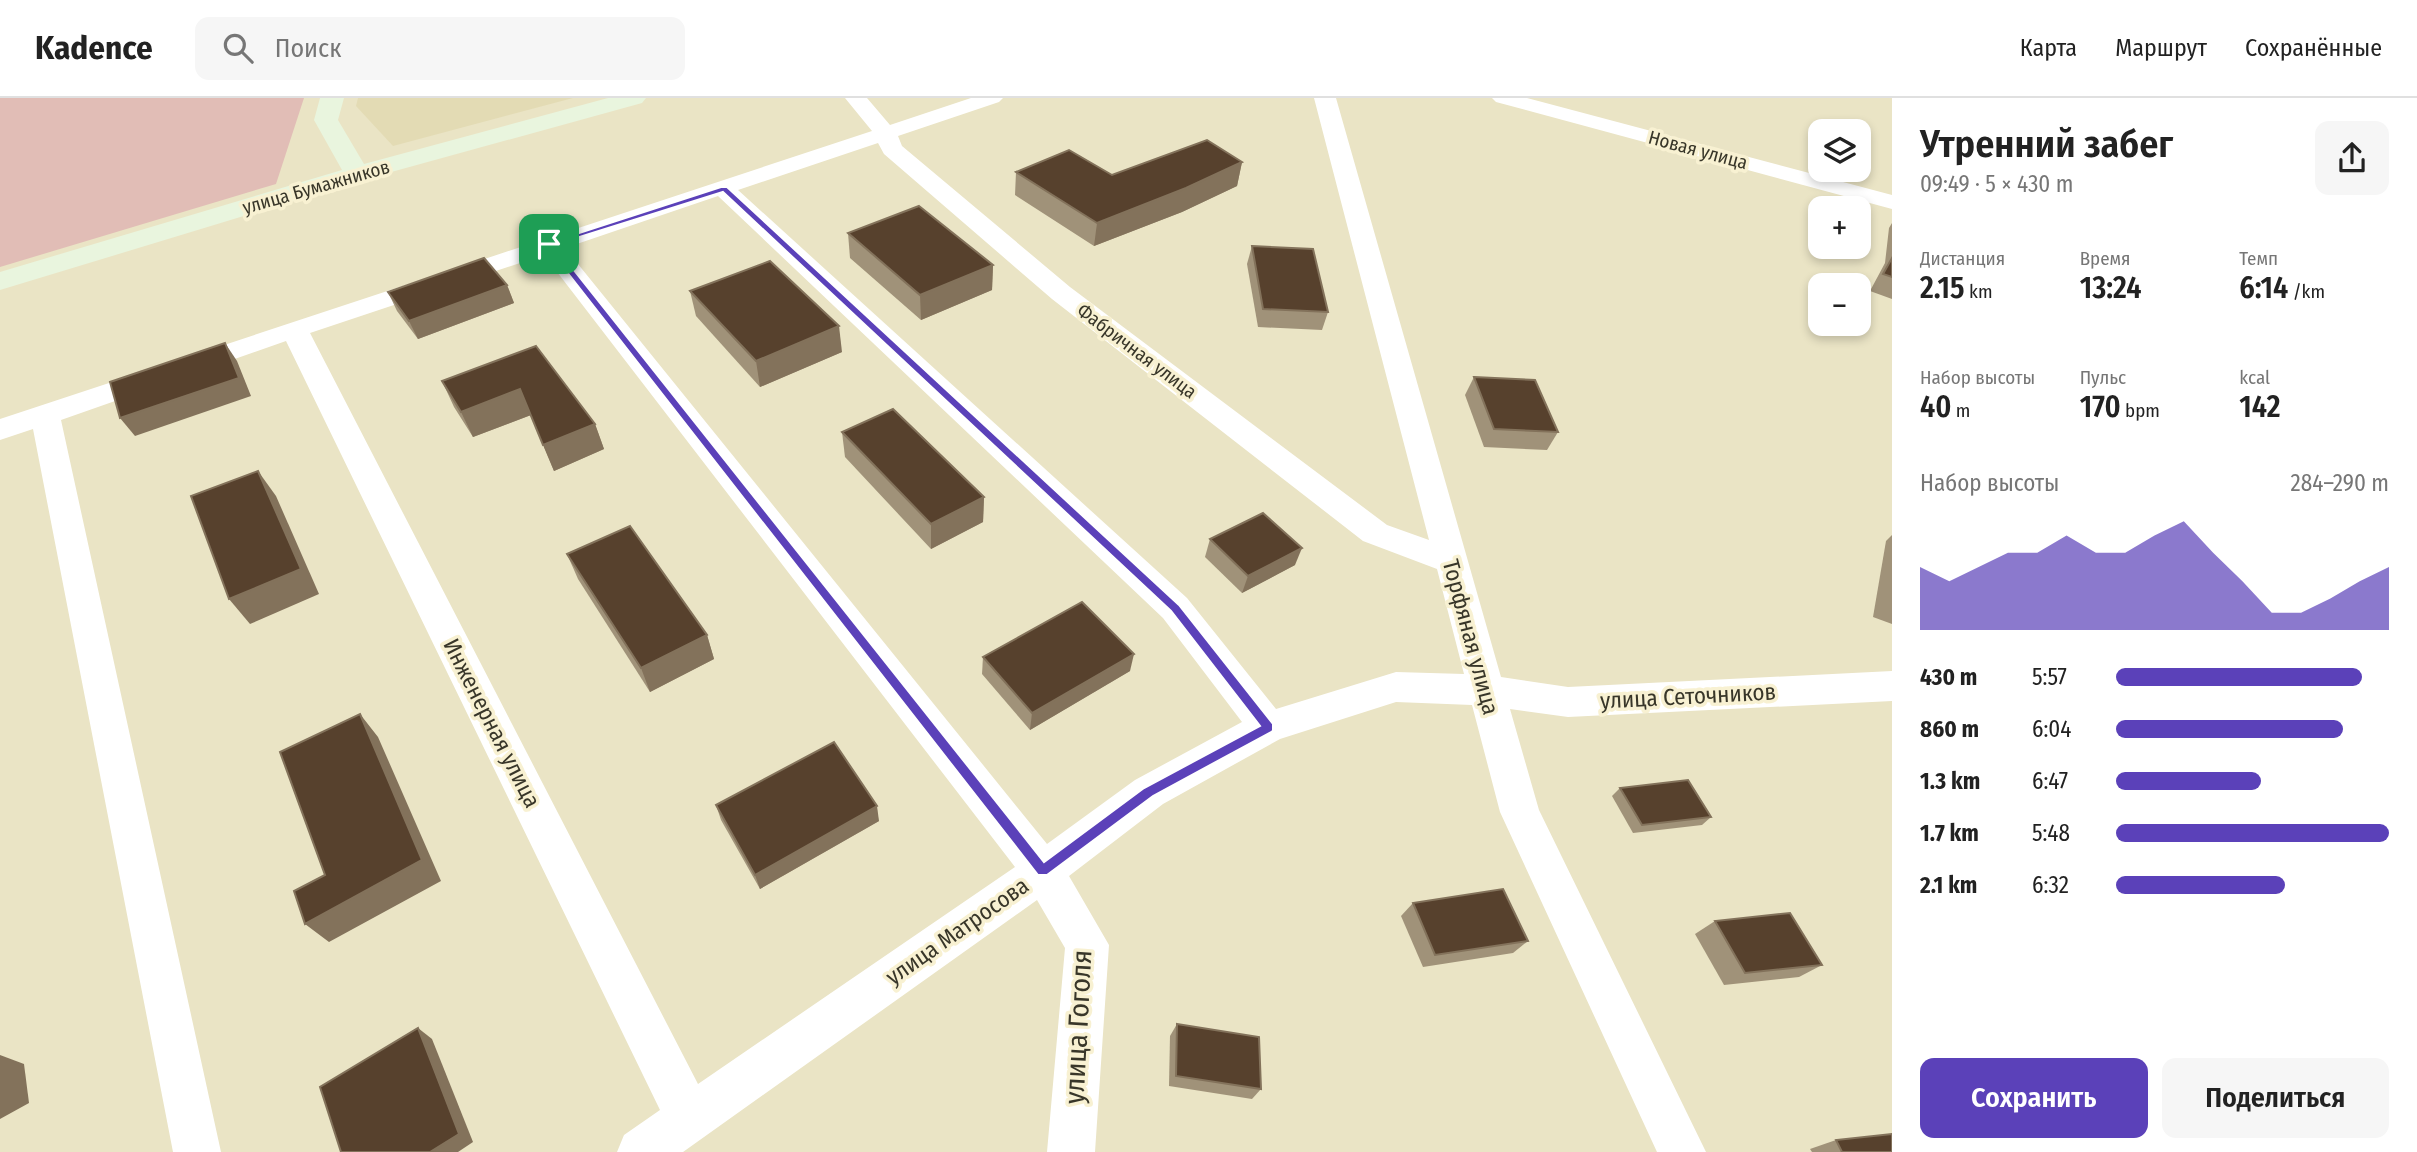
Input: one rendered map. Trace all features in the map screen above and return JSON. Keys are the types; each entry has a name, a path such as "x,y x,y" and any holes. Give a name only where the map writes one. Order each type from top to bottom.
{"main road":[{"path":"332,98 326,120 356,174"},
{"name":"улица Бумажников","path":"0,281 356,174 634,98"}],"street":[{"name":"Фабричная улица","path":"856,98 886,134 892,149 1061,293 1374,533 1450,561"},
{"path":"0,430 294,329 724,189 992,98"},
{"name":"Торфяная улица","path":"1325,98 1520,812 1682,1152"},
{"name":"Новая улица","path":"1503,98 1892,202"},
{"path":"724,189 1175,608 1268,727"},
{"name":"улица Гоголя","path":"549,244 1042,871 1087,945 1071,1152"},
{"name":"Инженерная улица","path":"294,329 689,1117"},
{"path":"45,415 197,1152"},
{"name":"улица Сеточников","path":"1485,690 1568,702 1892,686"},
{"name":"улица Матросова","path":"640,1152 1042,871 1149,792 1268,727 1396,687 1485,690"}],"shaded area":[{"path":"0,98 304,98 276,184 0,267"},
{"path":"358,98 573,98 393,146 356,106"}],"building":[{"path":"1207,140 1242,162 1186,188 1097,223 1016,172 1069,150 1112,175"},
{"path":"919,206 993,265 920,295 848,233"},
{"path":"1252,246 1313,249 1328,312 1263,309"},
{"path":"484,258 507,285 409,321 388,292"},
{"path":"1892,258 1892,277 1883,274"},
{"path":"770,261 839,326 756,361 690,291"},
{"path":"225,343 239,378 120,418 110,382"},
{"path":"536,346 595,424 543,445 520,389 461,412 442,381"},
{"path":"1474,377 1535,380 1558,432 1494,429"},
{"path":"893,409 984,497 931,524 842,432"},
{"path":"258,471 301,569 229,599 191,496"},
{"path":"1263,513 1302,548 1248,576 1210,539"},
{"path":"630,526 707,635 641,668 567,554"},
{"path":"1082,602 1134,654 1032,713 983,657"},
{"path":"360,714 422,860 305,924 294,891 325,875 280,752"},
{"path":"834,742 877,806 755,875 716,805"},
{"path":"1688,780 1711,817 1642,825 1620,788"},
{"path":"1503,889 1528,941 1435,955 1413,903"},
{"path":"1790,913 1822,965 1745,973 1715,921"},
{"path":"1177,1024 1259,1037 1261,1089 1176,1076"},
{"path":"418,1028 459,1134 430,1152 341,1152 320,1087"},
{"path":"1892,1134 1892,1152 1842,1152 1836,1140"}],"route":[{"path":"724,189 1175,608 1268,727 1149,792 1042,871 549,244 724,189"}]}
